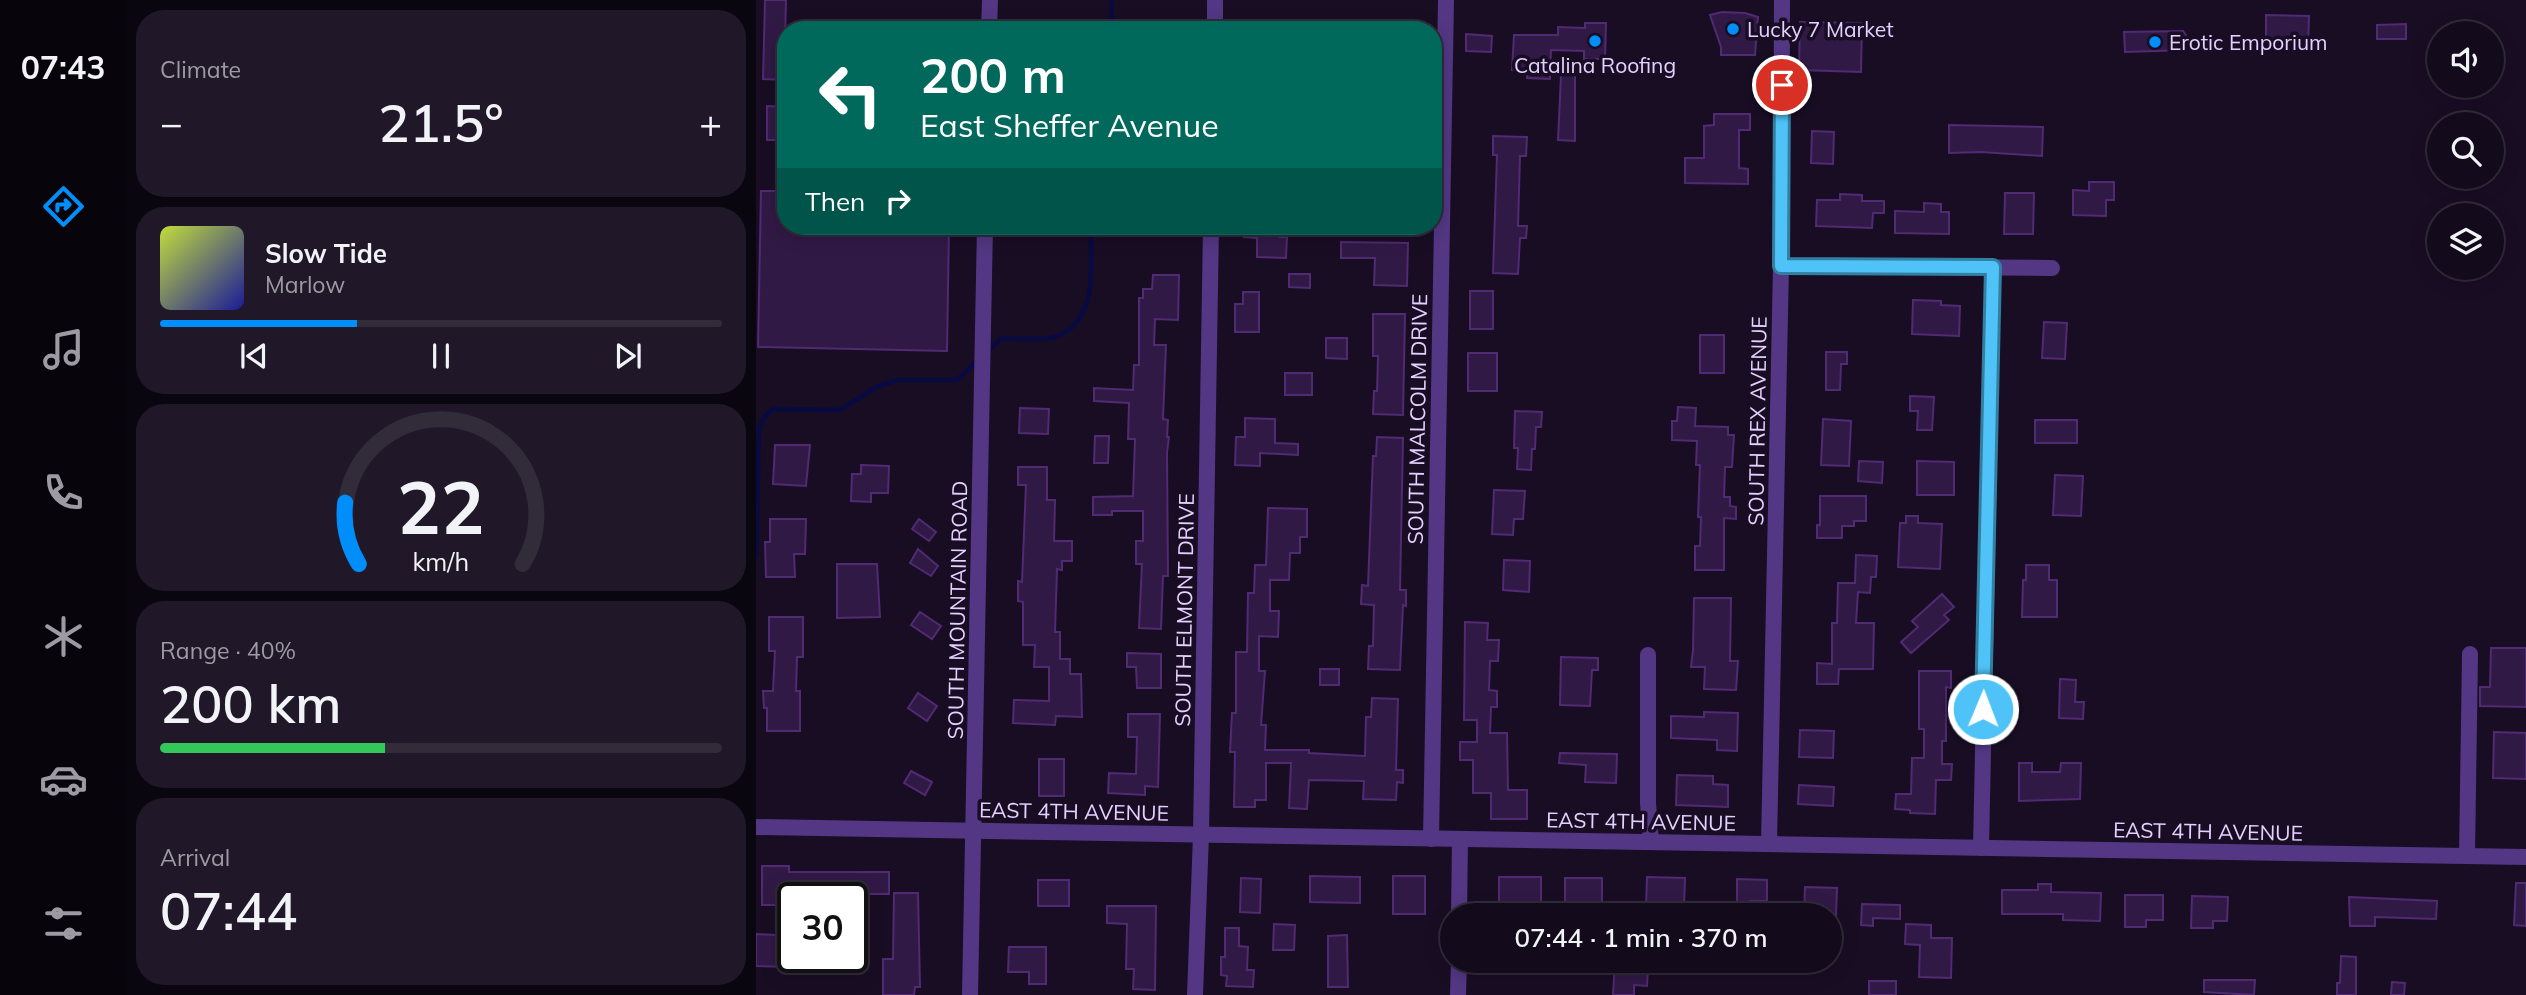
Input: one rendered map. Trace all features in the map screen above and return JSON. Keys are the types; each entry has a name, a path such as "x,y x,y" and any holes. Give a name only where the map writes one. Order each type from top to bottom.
{"street":[{"path":"989,21 990,0"},
{"path":"1215,0 1215,21"},
{"name":"SOUTH MALCOLM DRIVE","path":"1442,224 1446,0"},
{"name":"SOUTH REX AVENUE","path":"1769,844 1781,266 1782,0"},
{"name":"SOUTH MOUNTAIN ROAD","path":"970,995 985,235"},
{"name":"SOUTH ELMONT DRIVE","path":"1195,995 1201,835 1211,235"},
{"name":"SOUTH MALCOLM DRIVE","path":"1431,839 1442,235"},
{"path":"1781,266 2052,268"},
{"path":"1981,848 1993,267"},
{"path":"2467,856 2470,654"},
{"path":"1648,655 1648,803 1651,842"},
{"name":"EAST 4TH AVENUE","path":"756,827 2526,857"},
{"path":"1459,903 1460,839"},
{"path":"1458,973 1458,995"}],"building":[{"path":"765,0 786,0 785,21 777,21 777,80 763,79"},
{"name":"Lucky 7 Market","path":"1722,12 1745,13 1758,17 1755,55 1721,55 1721,47 1710,15"},
{"path":"2266,15 2309,16 2308,49 2266,48"},
{"path":"1800,22 1862,23 1861,72 1799,70"},
{"path":"1585,23 1606,23 1605,59 1584,59 1584,51 1551,50 1550,79 1527,78 1527,70 1512,70 1514,35 1558,35 1558,27 1585,28"},
{"path":"2406,24 2406,39 2377,39 2377,25"},
{"name":"Erotic Emporium","path":"2183,31 2186,35 2187,50 2125,52 2124,32"},
{"path":"1466,34 1492,36 1491,52 1466,51"},
{"path":"1561,75 1575,75 1575,141 1558,140"},
{"path":"767,106 777,107 777,140 767,140"},
{"path":"1714,114 1750,114 1750,130 1739,130 1739,168 1748,169 1748,184 1685,183 1685,158 1704,158 1704,126 1714,125"},
{"path":"1949,125 2043,127 2042,156 1949,153"},
{"path":"1812,131 1834,132 1833,164 1811,163"},
{"path":"1493,136 1527,137 1526,156 1520,156 1518,226 1527,226 1526,238 1520,238 1518,274 1493,273 1497,155 1493,155"},
{"path":"2089,182 2114,182 2114,200 2106,200 2106,216 2073,215 2073,190 2089,191"},
{"path":"761,191 777,191 777,235 949,235 947,351 758,347"},
{"path":"2005,193 2034,193 2033,234 2004,234"},
{"path":"1840,194 1862,195 1862,201 1884,201 1884,213 1873,213 1872,228 1816,226 1817,200 1840,200"},
{"path":"1924,203 1941,204 1941,212 1949,212 1949,234 1895,233 1895,211 1924,212"},
{"path":"1244,237 1287,237 1286,258 1257,257 1257,238"},
{"path":"1341,242 1408,243 1407,286 1374,285 1375,258 1341,258"},
{"path":"1289,274 1310,274 1310,288 1289,287"},
{"path":"1153,275 1179,275 1178,320 1155,319 1154,345 1166,345 1163,419 1168,420 1169,437 1168,576 1163,576 1161,629 1139,628 1142,564 1136,564 1136,541 1143,541 1143,511 1112,511 1112,515 1093,515 1093,497 1133,496 1135,439 1128,439 1129,403 1094,401 1094,388 1133,390 1134,365 1139,365 1139,298 1143,298 1143,289 1152,289"},
{"path":"1470,291 1493,291 1493,329 1470,329"},
{"path":"1243,292 1259,292 1259,332 1235,332 1235,304 1243,304"},
{"path":"1913,300 1941,301 1941,305 1960,306 1959,336 1912,334"},
{"path":"1373,314 1405,314 1403,415 1373,414 1378,356 1373,356"},
{"path":"2044,322 2067,323 2065,359 2042,358"},
{"path":"1700,335 1724,335 1724,373 1700,373"},
{"path":"1326,338 1347,338 1347,359 1326,358"},
{"path":"1826,352 1847,352 1847,364 1841,364 1840,390 1826,390"},
{"path":"1468,353 1497,353 1497,391 1468,391"},
{"path":"1285,373 1312,373 1312,395 1285,395"},
{"path":"1910,396 1934,397 1932,430 1917,430 1918,411 1910,411"},
{"path":"1678,407 1696,408 1695,426 1728,427 1728,435 1734,435 1732,467 1725,467 1724,497 1730,497 1730,506 1736,507 1736,519 1724,518 1724,570 1695,570 1695,546 1700,546 1700,465 1696,465 1697,441 1672,440 1672,421 1677,421"},
{"path":"1020,408 1049,409 1048,434 1019,433"},
{"path":"1515,411 1542,412 1541,427 1536,427 1531,470 1517,469 1518,448 1514,448"},
{"path":"1245,418 1275,419 1275,443 1298,444 1298,455 1260,453 1260,466 1235,465 1236,437 1245,437"},
{"path":"1823,419 1851,421 1849,466 1821,465"},
{"path":"2035,420 2077,420 2077,443 2035,443"},
{"path":"1095,436 1109,436 1108,463 1094,463"},
{"path":"1377,437 1403,438 1400,590 1406,590 1406,606 1403,605 1400,670 1368,669 1369,646 1373,646 1374,605 1361,604 1362,585 1368,586 1373,456 1376,456"},
{"path":"775,445 810,445 806,486 773,484"},
{"path":"1859,461 1883,462 1882,483 1858,481"},
{"path":"1917,461 1954,462 1954,495 1917,495"},
{"path":"861,465 889,466 888,493 871,493 871,502 851,501 852,474 861,474"},
{"path":"1018,467 1047,467 1047,500 1055,500 1054,541 1072,541 1072,561 1062,561 1062,570 1057,569 1055,632 1060,632 1060,659 1070,659 1070,674 1081,674 1082,717 1056,716 1055,725 1013,723 1014,700 1049,701 1049,667 1034,667 1035,645 1023,645 1023,602 1018,601 1018,581 1022,582 1026,485 1018,485"},
{"path":"2055,475 2083,476 2081,516 2053,515"},
{"path":"1494,490 1525,491 1523,519 1514,519 1513,535 1492,534"},
{"path":"1820,496 1866,496 1866,521 1854,521 1854,526 1842,526 1842,538 1817,538"},
{"path":"1268,508 1307,509 1307,537 1300,537 1300,553 1290,553 1289,580 1270,580 1270,611 1279,611 1278,637 1259,636 1259,671 1265,671 1261,725 1266,725 1265,750 1309,750 1309,753 1365,756 1366,717 1371,717 1372,698 1398,699 1396,770 1403,770 1403,783 1397,782 1396,800 1363,799 1364,781 1309,780 1307,809 1289,808 1291,763 1266,763 1266,800 1255,800 1255,807 1234,807 1235,752 1230,752 1232,713 1236,713 1236,652 1247,652 1248,593 1254,593 1255,565 1266,565"},
{"path":"1906,516 1918,516 1918,523 1942,524 1940,569 1898,567 1900,523 1906,523"},
{"path":"770,519 806,519 805,554 794,554 795,577 766,577 765,542 770,542"},
{"path":"919,519 936,532 929,541 912,529"},
{"path":"918,549 938,566 931,576 910,563"},
{"path":"1856,555 1877,556 1876,577 1871,577 1870,593 1858,592 1856,623 1874,623 1873,669 1839,669 1838,684 1817,684 1817,663 1832,664 1832,623 1837,623 1838,583 1855,583"},
{"path":"1504,560 1530,561 1529,592 1503,590"},
{"path":"837,564 877,564 880,617 837,618"},
{"path":"2026,565 2049,565 2049,580 2057,580 2057,617 2022,617"},
{"path":"1942,594 1954,607 1944,615 1949,620 1911,653 1901,642 1918,627 1912,621"},
{"path":"1694,598 1731,598 1730,661 1738,661 1736,690 1704,689 1705,667 1691,667"},
{"path":"920,612 941,626 932,639 911,625"},
{"path":"769,617 803,617 803,657 797,657 796,691 800,691 800,731 767,731 767,708 764,708 763,691 773,691 775,651 769,651"},
{"path":"1465,622 1488,623 1487,640 1499,640 1498,661 1490,661 1489,690 1497,691 1497,707 1491,707 1490,733 1507,733 1508,790 1527,790 1527,819 1491,819 1491,793 1473,793 1473,760 1460,760 1460,742 1477,742 1477,720 1464,720"},
{"path":"2491,648 2526,648 2526,707 2480,706 2480,687 2490,687"},
{"path":"1127,653 1161,654 1161,688 1137,688 1136,667 1127,667"},
{"path":"1561,657 1598,658 1598,670 1592,670 1590,706 1560,705"},
{"path":"1320,669 1339,669 1339,685 1320,685"},
{"path":"1919,671 1951,671 1951,688 1946,687 1946,741 1942,741 1942,764 1952,764 1951,780 1936,780 1935,814 1910,813 1910,810 1895,809 1896,794 1911,794 1912,758 1924,758 1924,729 1919,729"},
{"path":"2060,679 2076,680 2075,702 2084,702 2083,719 2059,718"},
{"path":"918,693 937,706 927,721 908,708"},
{"path":"1704,712 1738,713 1737,751 1717,750 1717,740 1671,738 1671,716 1704,717"},
{"path":"1128,714 1160,714 1158,787 1145,786 1145,795 1108,793 1109,773 1136,774 1137,737 1128,737"},
{"path":"1800,730 1834,731 1833,758 1799,757"},
{"path":"2494,732 2526,733 2526,779 2493,778"},
{"path":"1560,753 1617,754 1616,783 1585,782 1586,765 1559,763"},
{"path":"1039,759 1064,759 1064,796 1039,796"},
{"path":"2019,763 2032,763 2032,772 2060,772 2061,763 2081,763 2080,799 2019,801"},
{"path":"911,771 932,782 925,795 904,783"},
{"path":"1677,775 1713,776 1713,784 1728,785 1728,807 1676,805"},
{"path":"1799,785 1834,787 1833,806 1798,804"},
{"path":"762,866 789,866 789,872 889,872 889,894 868,894 868,882 777,882 777,905 762,905"},
{"path":"1310,876 1360,877 1360,903 1310,902"},
{"path":"1393,876 1425,876 1425,914 1393,914"},
{"path":"1499,877 1541,877 1541,903 1499,903"},
{"path":"1647,877 1685,878 1684,903 1646,903"},
{"path":"1241,878 1261,879 1260,913 1240,912"},
{"path":"1565,878 1602,878 1602,902 1565,903"},
{"path":"1737,879 1767,880 1767,901 1737,903"},
{"path":"1038,880 1069,880 1069,906 1038,906"},
{"path":"2516,883 2526,883 2526,926 2514,925"},
{"path":"2038,884 2051,884 2051,892 2101,893 2100,921 2063,920 2063,914 2002,914 2002,890 2038,890"},
{"path":"1805,887 1837,888 1836,903 1804,903"},
{"path":"894,893 918,893 920,987 915,987 914,995 883,995 883,959 893,959"},
{"path":"2125,895 2163,895 2163,920 2146,920 2146,927 2125,927"},
{"path":"2192,896 2228,897 2227,921 2213,921 2213,928 2191,928"},
{"path":"2349,897 2437,901 2436,919 2375,917 2375,926 2350,926"},
{"path":"1862,904 1900,905 1900,919 1873,918 1873,926 1861,925"},
{"path":"1107,906 1156,906 1155,990 1133,989 1134,969 1126,969 1127,924 1107,923"},
{"path":"1274,924 1295,925 1294,950 1273,950"},
{"path":"1906,924 1931,925 1931,938 1952,938 1951,978 1919,977 1920,945 1905,944"},
{"path":"1225,928 1239,928 1239,946 1248,947 1247,970 1254,970 1253,987 1226,986 1227,976 1221,975 1221,957 1225,957"},
{"path":"756,934 777,935 777,967 756,966"},
{"path":"1347,935 1348,987 1328,987 1328,936"},
{"path":"1009,947 1046,947 1046,984 1029,984 1029,972 1008,972"},
{"path":"2341,956 2356,957 2356,995 2337,995"},
{"path":"1614,973 1648,973 1647,986 1634,985 1634,995 1613,995"},
{"path":"2204,980 2255,980 2254,995 2204,992"},
{"path":"1869,981 1896,981 1896,995 1869,995"},
{"path":"2392,982 2405,983 2404,995 2391,995"}],"waterway":[{"path":"1111,21 1112,0"},
{"path":"988,351 1000,339 1055,337 1069,329 1079,318 1090,290 1091,235"},
{"path":"756,556 759,428 765,416 773,409 840,410 878,386 898,380 957,380 977,361"}],"place":[{"name":"Lucky 7 Market","path":"1733,29"},
{"name":"Catalina Roofing","path":"1595,41"},
{"name":"Erotic Emporium","path":"2155,42"}],"route":[{"path":"1782,85 1781,266 1993,267 1983,709"}]}
